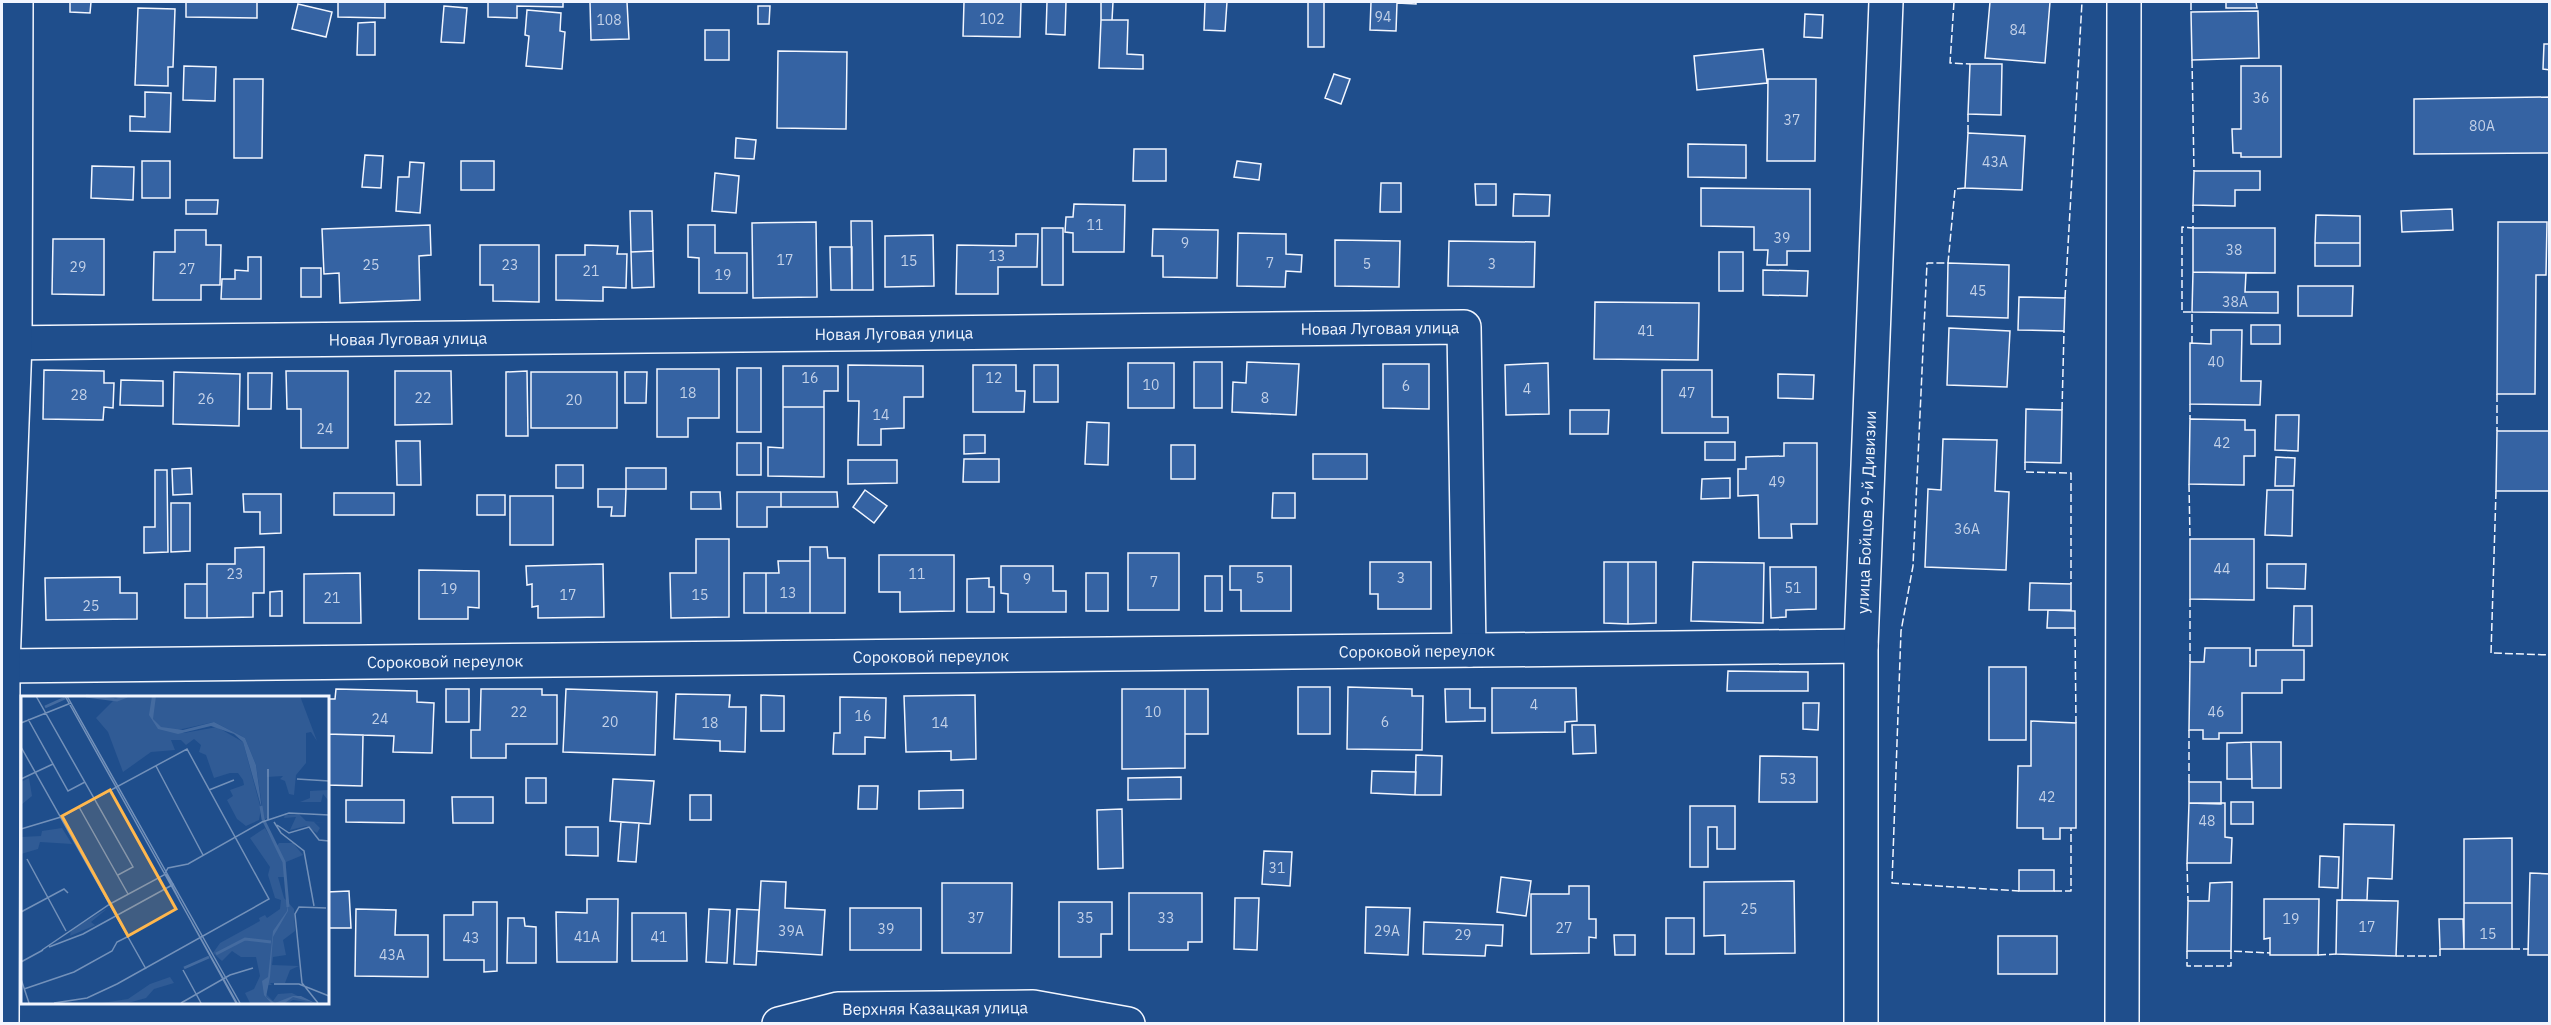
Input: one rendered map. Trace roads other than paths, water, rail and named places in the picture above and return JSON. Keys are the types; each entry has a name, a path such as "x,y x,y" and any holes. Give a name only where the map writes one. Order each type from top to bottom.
{"street":[{"path":"2,1023 3,666 16,2"},
{"path":"2122,1023 2124,2"},
{"name":"улица Бойцов 9-й Дивизии","path":"1861,1023 1861,646 1887,11"},
{"name":"Новая Луговая улица","path":"8,343 1464,327 1469,650"},
{"name":"Сороковой переулок","path":"3,666 1861,646"},
{"name":"Верхняя Казацкая улица","path":"779,1023 838,1008 1022,1007 1128,1023"}]}
